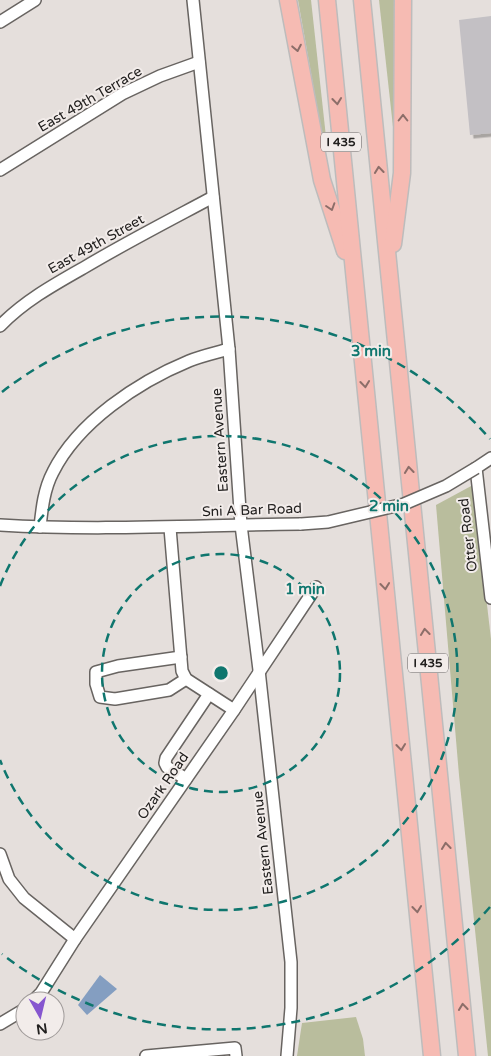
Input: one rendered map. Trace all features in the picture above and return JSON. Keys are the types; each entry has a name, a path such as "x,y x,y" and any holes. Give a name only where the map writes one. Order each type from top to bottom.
{"highway":[{"path":"288,0 322,180 355,283"},
{"name":"I 435","path":"327,0 432,1056"},
{"name":"I 435","path":"362,0 467,1056"},
{"path":"389,271 402,173 403,0"}],"street":[{"path":"0,22 35,0"},
{"name":"Eastern Avenue","path":"193,0 229,348 241,525 259,670 290,962 292,998 287,1056"},
{"name":"East 49th Terrace","path":"0,170 122,94 160,76 199,62"},
{"name":"East 49th Street","path":"0,326 25,304 50,287 126,243 213,197"},
{"path":"40,527 44,498 52,473 66,450 91,423 124,396 156,376 190,360 229,348"},
{"name":"Sni A Bar Road","path":"0,525 170,528 328,522 404,504 446,486 491,458"},
{"name":"Otter Road","path":"476,468 491,598"},
{"path":"170,528 182,671 186,679 234,710"},
{"name":"Ozark Road","path":"42,991 75,939 234,710 316,587"},
{"path":"181,657 118,666 96,672 96,684 100,697 115,699 170,690 186,679"},
{"path":"186,779 167,767 165,763 166,758 209,694"},
{"path":"0,854 5,881 75,939"},
{"path":"0,1024 15,1016"},
{"path":"146,1056 235,1048 236,1056"}],"green space":[{"path":"298,0 311,0 327,146 324,146"},
{"path":"379,0 397,0 398,126 393,127"},
{"path":"473,485 491,639 491,1056 488,1056 459,775 436,505"},
{"path":"356,1017 363,1039 365,1056 297,1056 302,1023"}],"water":[{"path":"100,975 117,989 87,1015 78,1005"}],"building":[{"path":"491,16 491,133 470,135 459,20"}]}
